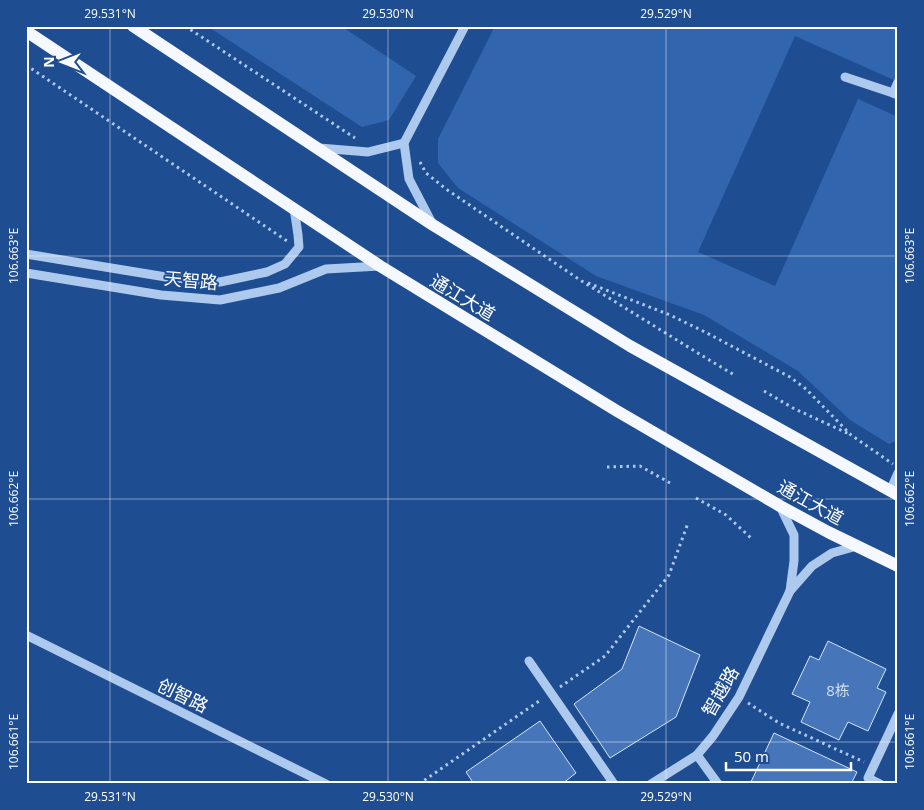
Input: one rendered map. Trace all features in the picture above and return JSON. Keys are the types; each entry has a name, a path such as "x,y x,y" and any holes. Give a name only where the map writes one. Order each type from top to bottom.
{"main road":[{"path":"134,26 433,225 630,346 894,493"},
{"name":"通江大道","path":"26,31 380,266 617,410 780,506 898,566"}],"street":[{"path":"433,225 410,179 404,143 465,26"},
{"path":"845,78 895,94 898,82"},
{"path":"318,148 368,152 404,143"},
{"path":"294,208 299,247"},
{"name":"天智路","path":"26,254 166,277 220,282 267,272 285,264 299,247"},
{"name":"天智路","path":"26,273 161,295 220,300 279,288 326,268 380,266"},
{"path":"894,493 898,473"},
{"path":"780,506 794,535 794,561 790,591"},
{"path":"790,591 812,566 832,554 857,546"},
{"name":"智越路","path":"650,784 697,755 713,736 739,697 790,591"},
{"name":"创智路","path":"26,635 326,784"},
{"path":"529,661 614,784"},
{"path":"880,784 868,778 898,714"},
{"path":"697,755 718,784"}],"path":[{"path":"26,65 283,239 299,247"},
{"path":"736,376 580,280 705,332 790,378 806,389 852,435 898,467"},
{"path":"764,391 793,408 852,435"},
{"path":"607,467 640,466 670,484"},
{"path":"696,498 726,515 750,538"},
{"path":"419,784 606,656 669,575 688,523"},
{"path":"739,697 779,723 873,766"}],"shaded area":[{"path":"207,26 341,26 416,76 389,120 362,127"},
{"path":"495,26 898,26 898,71 894,80 795,36 698,252 775,286 858,99 898,117 898,440 889,444 850,420 798,371 704,315 596,276 458,188 438,163 438,139"}],"building":[{"path":"639,626 700,655 676,717 610,758 574,704 622,669"},
{"path":"828,641 886,669 877,688 886,692 868,731 848,722 839,740 801,722 810,702 792,694 810,656 819,660"},
{"path":"540,721 576,773 562,784 474,784 466,772"},
{"path":"774,733 857,772 851,784 750,784"}]}
